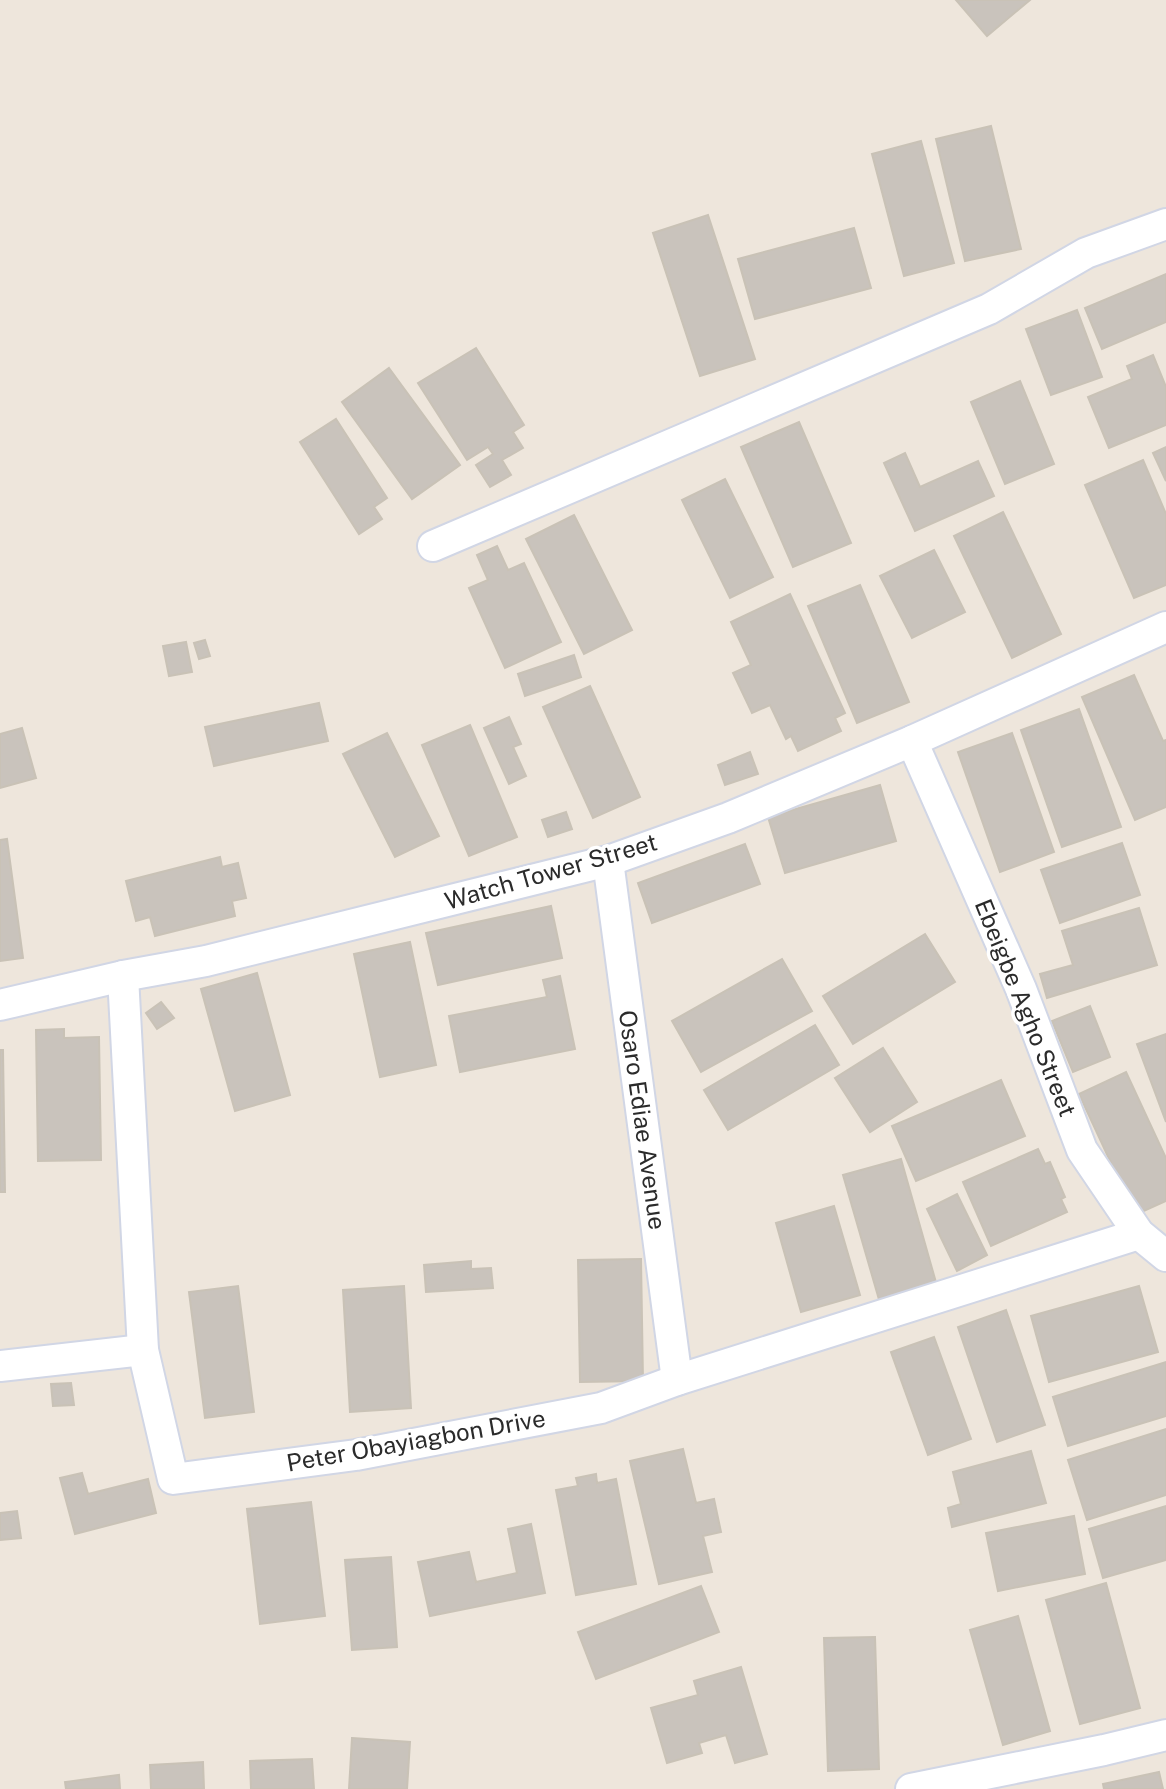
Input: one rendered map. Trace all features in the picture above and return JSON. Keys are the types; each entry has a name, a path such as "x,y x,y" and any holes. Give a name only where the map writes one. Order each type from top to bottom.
{"street":[{"path":"433,546 989,309 1086,253 1166,224"},
{"name":"Watch Tower Street","path":"0,1005 123,976 206,961 608,861 728,818 912,741 1166,627"},
{"name":"Ebeigbe Agho Street","path":"912,741 1021,989 1082,1150 1139,1234 1166,1256"},
{"name":"Osaro Ediae Avenue","path":"608,861 677,1380"},
{"name":"Peter Obayiagbon Drive","path":"123,976 143,1350 173,1479 356,1455 601,1408 677,1380 1139,1234"},
{"path":"0,1366 143,1350"},
{"path":"922,1788 1166,1735"}],"building":[{"path":"956,0 1030,0 987,36"},
{"path":"991,126 1021,249 965,261 936,139"},
{"path":"921,141 954,263 904,276 872,154"},
{"path":"708,215 755,359 700,376 653,233"},
{"path":"854,228 871,288 755,319 738,259"},
{"path":"1166,274 1166,322 1102,349 1085,308"},
{"path":"1077,310 1102,377 1051,395 1026,329"},
{"path":"476,348 524,425 513,432 523,448 502,460 511,475 490,487 476,465 493,454 488,447 467,460 418,383"},
{"path":"1153,355 1166,387 1166,425 1109,448 1088,397 1132,379 1127,366"},
{"path":"389,368 460,465 412,499 342,402"},
{"path":"1020,381 1054,464 1005,484 971,402"},
{"path":"336,419 387,498 374,507 382,519 359,534 300,442"},
{"path":"799,422 851,543 793,567 741,447"},
{"path":"1166,447 1166,481 1153,453"},
{"path":"905,453 920,487 978,461 994,496 915,531 884,463"},
{"path":"1143,460 1166,514 1166,585 1134,598 1085,485"},
{"path":"725,479 773,577 730,598 682,500"},
{"path":"1003,512 1061,634 1012,658 954,536"},
{"path":"574,515 632,630 584,654 526,539"},
{"path":"497,546 508,570 524,563 561,642 505,668 469,588 488,580 477,555"},
{"path":"934,550 965,612 912,638 880,576"},
{"path":"860,585 909,702 857,723 808,606"},
{"path":"790,594 845,713 835,718 841,731 798,751 791,736 786,739 770,705 752,713 733,673 751,665 731,622"},
{"path":"205,640 210,656 199,659 194,643"},
{"path":"186,642 192,672 169,676 163,646"},
{"path":"574,655 581,677 525,696 518,674"},
{"path":"1134,675 1163,741 1166,740 1166,807 1135,820 1082,697"},
{"path":"590,686 640,797 593,818 543,707"},
{"path":"319,703 328,741 214,766 205,727"},
{"path":"1079,709 1121,827 1062,847 1021,730"},
{"path":"509,717 521,744 513,747 526,776 509,784 484,728"},
{"path":"470,725 517,837 469,856 422,745"},
{"path":"22,728 36,778 0,788 0,734"},
{"path":"387,733 439,836 395,857 343,754"},
{"path":"1012,733 1054,852 1000,872 958,752"},
{"path":"750,752 758,774 725,785 718,765"},
{"path":"880,785 896,841 785,873 768,817"},
{"path":"566,812 572,829 548,837 542,820"},
{"path":"7,839 23,958 0,961 0,840"},
{"path":"1122,843 1140,895 1060,923 1041,870"},
{"path":"745,844 760,884 652,923 638,883"},
{"path":"220,857 222,867 238,863 246,898 232,901 235,916 155,936 150,917 136,921 126,881"},
{"path":"551,906 562,958 438,985 426,933"},
{"path":"1139,908 1157,965 1047,998 1040,974 1073,965 1062,931"},
{"path":"925,934 955,982 853,1044 823,996"},
{"path":"410,942 436,1065 380,1077 354,954"},
{"path":"782,959 812,1011 701,1072 672,1021"},
{"path":"257,973 290,1095 235,1111 201,989"},
{"path":"560,976 575,1049 460,1072 449,1016 547,997 543,980"},
{"path":"161,1002 174,1018 157,1029 146,1013"},
{"path":"1090,1006 1110,1057 1073,1072 1052,1021"},
{"path":"815,1025 839,1065 728,1130 704,1090"},
{"path":"64,1029 64,1038 99,1037 101,1160 38,1161 36,1030"},
{"path":"1166,1034 1166,1122 1137,1044"},
{"path":"883,1048 917,1102 870,1132 835,1078"},
{"path":"0,1050 3,1050 5,1192 0,1192"},
{"path":"1126,1072 1166,1158 1166,1201 1135,1215 1079,1094"},
{"path":"1001,1080 1025,1136 916,1181 892,1126"},
{"path":"1038,1149 1045,1164 1050,1162 1065,1197 1061,1199 1067,1212 991,1246 963,1182"},
{"path":"901,1159 937,1286 880,1303 843,1175"},
{"path":"957,1194 987,1255 957,1271 927,1209"},
{"path":"834,1206 860,1295 801,1312 776,1223"},
{"path":"641,1259 643,1381 580,1382 578,1260"},
{"path":"471,1261 471,1269 491,1268 493,1288 426,1292 424,1265"},
{"path":"238,1286 254,1412 205,1418 189,1292"},
{"path":"404,1286 411,1408 350,1412 343,1290"},
{"path":"1139,1286 1158,1352 1049,1382 1031,1316"},
{"path":"1006,1310 1045,1425 997,1442 958,1327"},
{"path":"934,1337 971,1439 928,1455 891,1352"},
{"path":"1166,1362 1166,1416 1068,1446 1053,1397"},
{"path":"71,1383 74,1405 53,1406 51,1384"},
{"path":"1166,1429 1166,1495 1087,1520 1068,1460"},
{"path":"683,1449 696,1503 714,1499 721,1532 703,1536 712,1572 659,1584 630,1461"},
{"path":"1031,1451 1046,1503 952,1527 948,1508 961,1504 953,1472"},
{"path":"82,1473 88,1494 148,1479 156,1513 75,1534 60,1478"},
{"path":"596,1474 597,1483 616,1479 636,1584 576,1595 556,1490 578,1486 576,1478"},
{"path":"311,1502 325,1616 260,1624 247,1509"},
{"path":"1166,1506 1166,1560 1103,1578 1089,1529"},
{"path":"17,1511 21,1538 0,1540 0,1513"},
{"path":"1074,1516 1085,1574 998,1591 986,1533"},
{"path":"531,1524 545,1593 430,1616 418,1562 469,1552 476,1582 517,1573 508,1529"},
{"path":"391,1557 397,1647 352,1650 345,1560"},
{"path":"1106,1583 1140,1708 1080,1724 1046,1600"},
{"path":"701,1586 719,1632 596,1679 578,1632"},
{"path":"1018,1616 1050,1731 1003,1745 970,1630"},
{"path":"875,1637 879,1769 828,1771 824,1638"},
{"path":"741,1667 767,1754 735,1763 726,1735 699,1743 702,1753 667,1763 651,1708 698,1695 694,1681"},
{"path":"352,1738 410,1742 407,1789 349,1789"},
{"path":"312,1759 314,1789 251,1789 250,1761"},
{"path":"203,1762 204,1789 151,1789 150,1765"},
{"path":"1159,1772 1163,1789 1104,1789 1103,1784"},
{"path":"119,1775 120,1789 66,1789 65,1782"}]}
